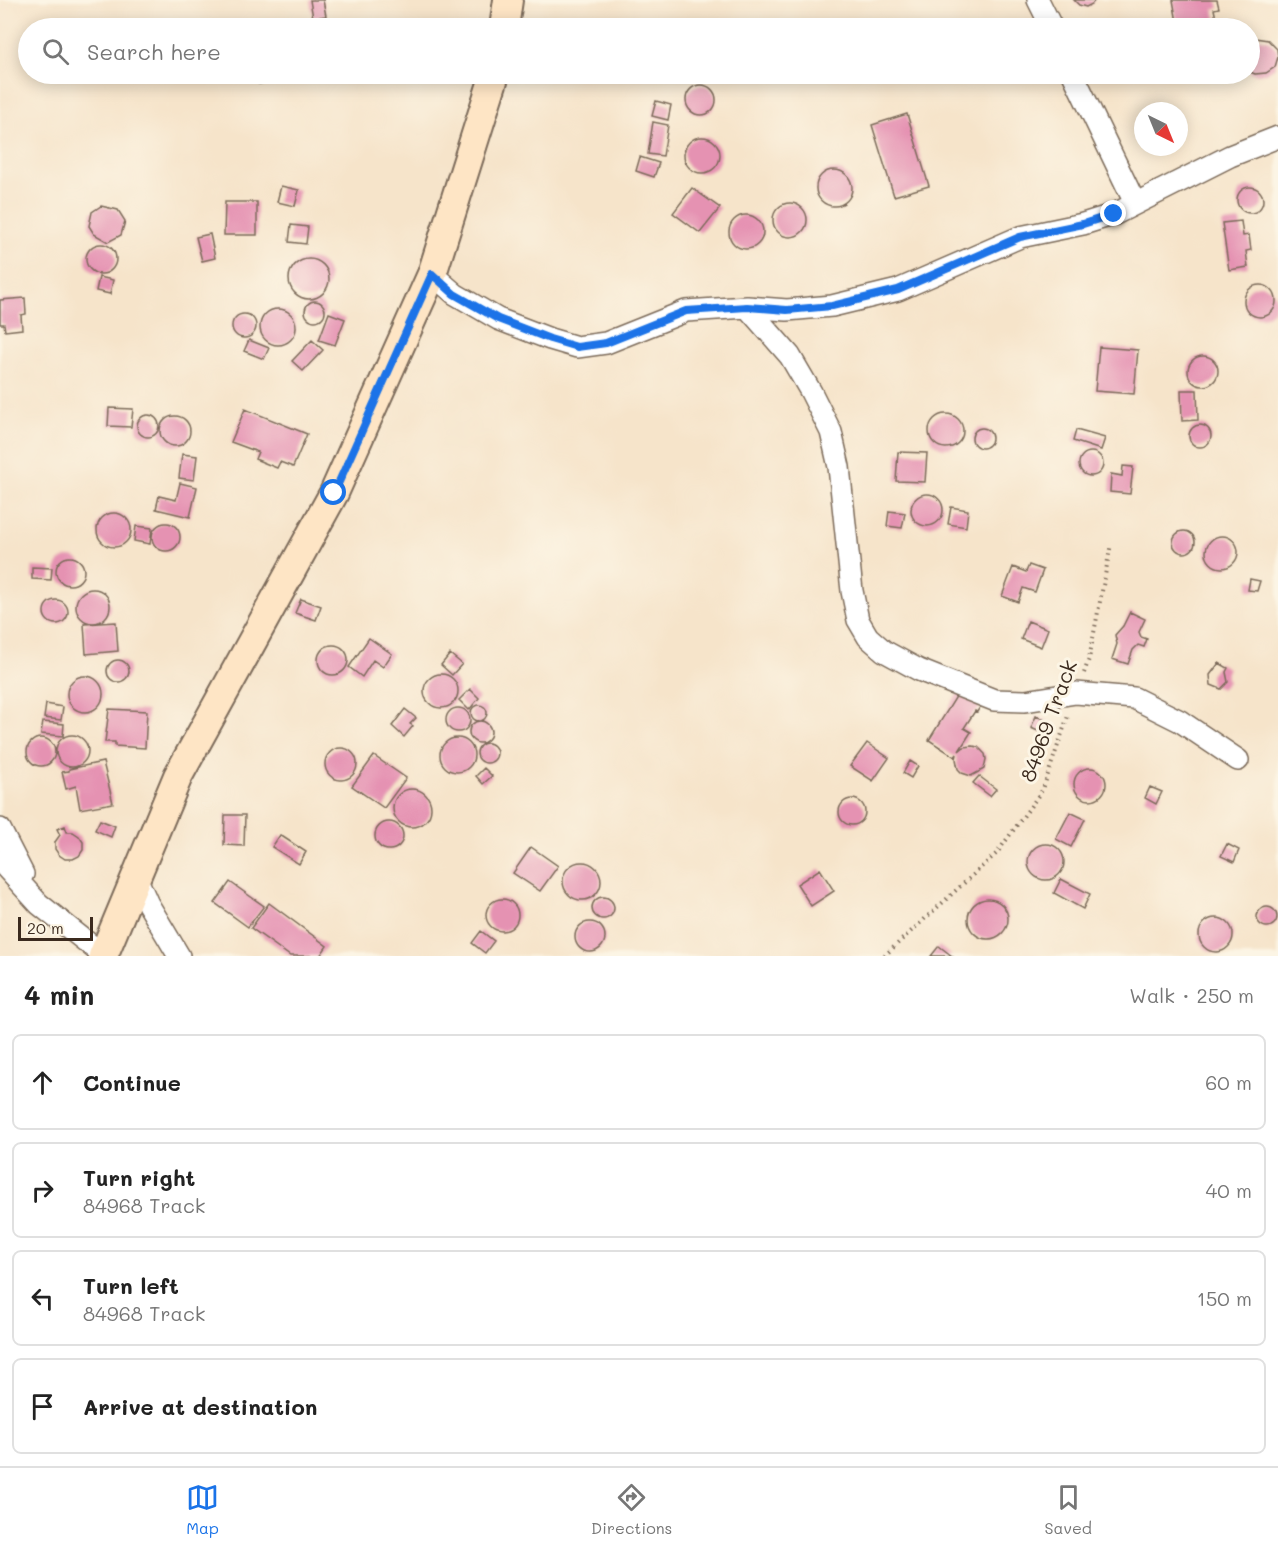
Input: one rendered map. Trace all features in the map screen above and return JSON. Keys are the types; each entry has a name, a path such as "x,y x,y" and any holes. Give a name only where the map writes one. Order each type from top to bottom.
{"street":[{"path":"505,18 508,0"},
{"path":"1038,0 1047,18"},
{"path":"0,861 39,904 103,955 178,776 334,493 432,274 492,84"},
{"path":"1078,84 1135,203"},
{"path":"432,274 454,294 498,319 577,347 606,343 686,311 747,307 787,310 832,306 898,290 1020,237 1083,224 1114,214 1230,156 1278,137"},
{"path":"747,307 790,356 831,432 839,467 852,591 858,621 868,637 884,651 919,670 994,700 1035,700 1076,693 1134,698 1180,721 1238,760"},
{"path":"0,829 39,904"},
{"path":"136,877 148,904 179,956"}],"path":[{"name":"84969 Track","path":"884,956 997,853 1043,789 1089,659 1110,544"}],"building":[{"path":"310,0 323,0 326,16 313,18"},
{"path":"1074,0 1095,0 1086,7"},
{"path":"1173,0 1217,0 1219,8 1214,9 1216,18 1176,18"},
{"path":"1260,39 1268,40 1277,49 1278,57 1275,67 1266,73 1260,74"},
{"path":"701,85 712,89 716,100 712,111 701,115 690,111 686,100 690,89"},
{"path":"656,101 671,105 668,120 652,116"},
{"path":"907,114 929,186 894,196 872,125"},
{"path":"653,122 668,125 663,156 648,154"},
{"path":"702,137 715,142 720,155 715,168 702,173 689,168 684,155 689,142"},
{"path":"640,157 659,163 654,177 636,171"},
{"path":"834,170 847,175 852,188 847,201 834,206 821,201 816,188 821,175"},
{"path":"281,186 299,190 295,206 277,202"},
{"path":"1250,187 1259,191 1263,200 1259,209 1250,213 1241,209 1237,200 1241,191"},
{"path":"692,188 720,208 700,233 673,213"},
{"path":"225,202 257,202 257,235 224,235"},
{"path":"790,203 802,208 807,220 802,232 790,237 778,232 773,220 778,208"},
{"path":"101,206 118,210 125,221 121,235 108,242 94,234 89,226 92,212"},
{"path":"746,215 758,220 763,232 758,244 746,249 734,244 729,232 734,220"},
{"path":"1241,221 1243,236 1249,235 1251,250 1246,251 1248,267 1229,270 1222,223"},
{"path":"291,225 308,227 306,244 289,242"},
{"path":"210,234 215,258 202,261 196,237"},
{"path":"101,244 112,248 116,259 112,270 101,274 90,270 86,259 90,248"},
{"path":"309,259 317,260 323,265 328,271 328,287 323,293 317,298 309,299 301,298 295,293 290,287 289,279 290,271 295,265 301,260"},
{"path":"99,277 113,280 110,294 96,291"},
{"path":"1260,285 1272,289 1276,301 1272,313 1260,317 1248,313 1244,301 1248,289"},
{"path":"25,298 26,314 21,315 22,329 5,331 4,324 0,324 0,300"},
{"path":"311,301 319,301 325,307 325,315 319,321 311,321 305,315 305,307"},
{"path":"278,309 290,315 296,327 290,339 278,345 266,339 260,327 266,315"},
{"path":"329,313 345,319 335,345 319,340"},
{"path":"239,314 249,314 256,321 256,331 249,338 239,338 232,331 232,321"},
{"path":"249,340 269,348 264,359 244,351"},
{"path":"312,340 323,350 303,371 292,361"},
{"path":"1099,347 1138,350 1134,394 1095,391"},
{"path":"1203,356 1214,360 1218,371 1214,382 1203,386 1192,382 1188,371 1192,360"},
{"path":"1181,390 1197,390 1198,420 1182,421"},
{"path":"109,408 133,409 131,427 108,426"},
{"path":"245,409 307,434 293,467 280,462 277,468 255,459 258,452 231,442"},
{"path":"946,414 958,419 963,431 958,443 946,448 934,443 929,431 934,419"},
{"path":"148,415 156,418 159,426 156,434 148,437 140,434 137,426 140,418"},
{"path":"175,416 185,421 190,431 185,441 175,446 165,441 160,431 165,421"},
{"path":"1200,425 1208,428 1211,436 1208,444 1200,447 1192,444 1189,436 1192,428"},
{"path":"982,428 989,431 992,438 989,445 982,448 975,445 972,438 975,431"},
{"path":"1076,430 1105,438 1101,450 1073,441"},
{"path":"898,452 927,453 925,482 896,481"},
{"path":"1091,452 1100,455 1103,464 1100,473 1091,476 1082,473 1079,464 1082,455"},
{"path":"182,454 197,456 194,480 179,478"},
{"path":"1123,466 1133,467 1130,494 1110,492 1111,474 1122,476"},
{"path":"180,483 197,487 190,517 156,509 159,496 176,500"},
{"path":"927,494 939,498 943,510 939,522 927,526 915,522 911,510 915,498"},
{"path":"951,507 968,510 966,527 948,524"},
{"path":"889,511 905,513 902,528 887,526"},
{"path":"114,513 126,518 131,530 126,542 114,547 102,542 97,530 102,518"},
{"path":"166,523 176,527 180,537 176,547 166,551 156,547 152,537 156,527"},
{"path":"136,526 152,528 150,544 134,541"},
{"path":"1184,531 1192,534 1195,542 1192,550 1184,553 1176,550 1173,542 1176,534"},
{"path":"1222,536 1233,541 1238,552 1233,563 1222,568 1211,563 1206,552 1211,541"},
{"path":"70,557 80,561 84,571 80,581 70,585 60,581 56,571 60,561"},
{"path":"1029,565 1043,570 1035,592 1023,588 1018,602 1002,596 1013,567 1026,572"},
{"path":"32,567 52,568 51,580 32,579"},
{"path":"1250,579 1260,581 1257,591 1248,590"},
{"path":"93,589 105,594 110,606 105,618 93,623 81,618 76,606 81,594"},
{"path":"301,599 321,606 316,620 295,613"},
{"path":"56,600 65,603 68,612 65,621 56,624 47,621 44,612 47,603"},
{"path":"1130,612 1145,619 1139,632 1141,637 1147,639 1144,647 1138,645 1133,650 1128,664 1112,659 1117,644 1115,635"},
{"path":"1028,621 1048,629 1041,647 1021,639"},
{"path":"116,622 118,651 86,654 84,624"},
{"path":"369,638 392,654 383,667 373,660 362,677 349,667"},
{"path":"333,645 339,646 347,654 347,666 339,674 333,675 327,674 319,666 318,660 319,654 327,646"},
{"path":"450,654 462,664 452,675 441,665"},
{"path":"118,660 126,663 129,671 126,679 118,682 110,679 107,671 110,663"},
{"path":"1219,663 1228,668 1226,672 1228,682 1221,689 1211,685 1210,675"},
{"path":"441,674 453,679 458,691 453,703 441,708 429,703 424,691 429,679"},
{"path":"85,676 97,682 103,694 97,706 85,712 73,706 67,694 73,682"},
{"path":"470,689 479,698 469,710 459,700"},
{"path":"960,690 982,704 964,728 971,732 959,751 964,747 973,746 978,747 985,754 984,769 971,776 958,769 957,754 955,757 929,740"},
{"path":"46,704 63,707 61,720 44,718"},
{"path":"479,705 485,707 487,713 485,719 479,721 473,719 471,713 473,707"},
{"path":"458,708 467,711 470,720 467,729 458,732 449,729 446,720 449,711"},
{"path":"109,709 147,711 145,748 115,746 115,742 105,742"},
{"path":"405,709 416,718 410,724 413,726 404,737 392,726"},
{"path":"1036,716 1050,722 1045,734 1031,728"},
{"path":"480,721 490,728 491,732 484,742 480,743 470,736 469,732 476,722"},
{"path":"43,722 64,724 63,736 41,734"},
{"path":"72,735 83,740 88,751 83,762 72,767 61,762 56,751 61,740"},
{"path":"41,738 51,742 55,752 51,762 41,766 31,762 27,752 31,742"},
{"path":"457,738 469,743 474,755 469,767 457,772 445,767 440,755 445,743"},
{"path":"483,743 491,743 497,749 497,757 491,763 483,763 477,757 477,749"},
{"path":"867,743 889,758 873,781 850,766"},
{"path":"341,748 352,753 357,764 352,775 341,780 330,775 325,764 330,753"},
{"path":"374,756 406,778 384,808 352,786"},
{"path":"910,761 918,766 911,778 903,773"},
{"path":"103,762 113,803 80,809 76,786 66,789 62,772"},
{"path":"484,768 492,776 483,784 476,776"},
{"path":"1090,768 1101,773 1106,784 1101,795 1090,800 1079,795 1074,784 1079,773"},
{"path":"979,776 996,789 990,796 973,783"},
{"path":"1150,787 1162,792 1156,804 1145,798"},
{"path":"412,789 426,794 431,808 426,822 412,827 398,822 393,808 398,794"},
{"path":"852,799 861,803 865,812 861,821 852,825 843,821 839,812 843,803"},
{"path":"1070,812 1085,819 1071,847 1056,839"},
{"path":"225,815 245,815 244,846 224,845"},
{"path":"100,820 115,826 111,837 95,830"},
{"path":"389,822 399,826 403,836 399,846 389,850 379,846 375,836 379,826"},
{"path":"65,826 67,832 73,832 83,842 83,850 73,859 65,859 55,849 55,842 60,835 57,829"},
{"path":"280,835 306,852 299,864 272,847"},
{"path":"1046,844 1059,849 1064,862 1059,875 1046,880 1033,875 1028,862 1033,849"},
{"path":"1227,844 1239,850 1234,862 1221,856"},
{"path":"531,847 558,866 540,891 513,873"},
{"path":"582,862 596,867 601,881 596,895 582,900 568,895 563,881 568,867"},
{"path":"820,869 834,891 811,906 797,884"},
{"path":"1061,879 1090,894 1083,909 1054,893"},
{"path":"230,882 264,906 248,927 215,903"},
{"path":"603,897 611,900 614,908 611,916 603,919 595,916 592,908 595,900"},
{"path":"502,899 514,903 518,915 514,927 502,931 490,927 486,915 490,903"},
{"path":"988,899 1002,905 1008,919 1002,933 988,939 974,933 968,919 974,905"},
{"path":"269,903 327,946 320,956 290,956 251,928"},
{"path":"1267,907 1274,910 1277,917 1274,924 1267,927 1260,924 1257,917 1260,910"},
{"path":"1216,918 1228,923 1233,935 1228,947 1216,952 1204,947 1199,935 1204,923"},
{"path":"590,922 601,926 605,937 601,948 590,952 579,948 575,937 579,926"},
{"path":"481,931 494,941 485,953 472,943"},
{"path":"939,946 952,956 931,956"}],"route":[{"path":"334,493 432,274 454,294 498,319 577,347 606,343 686,311 747,307 787,310 832,306 898,290 1020,237 1083,224 1114,214"}]}
